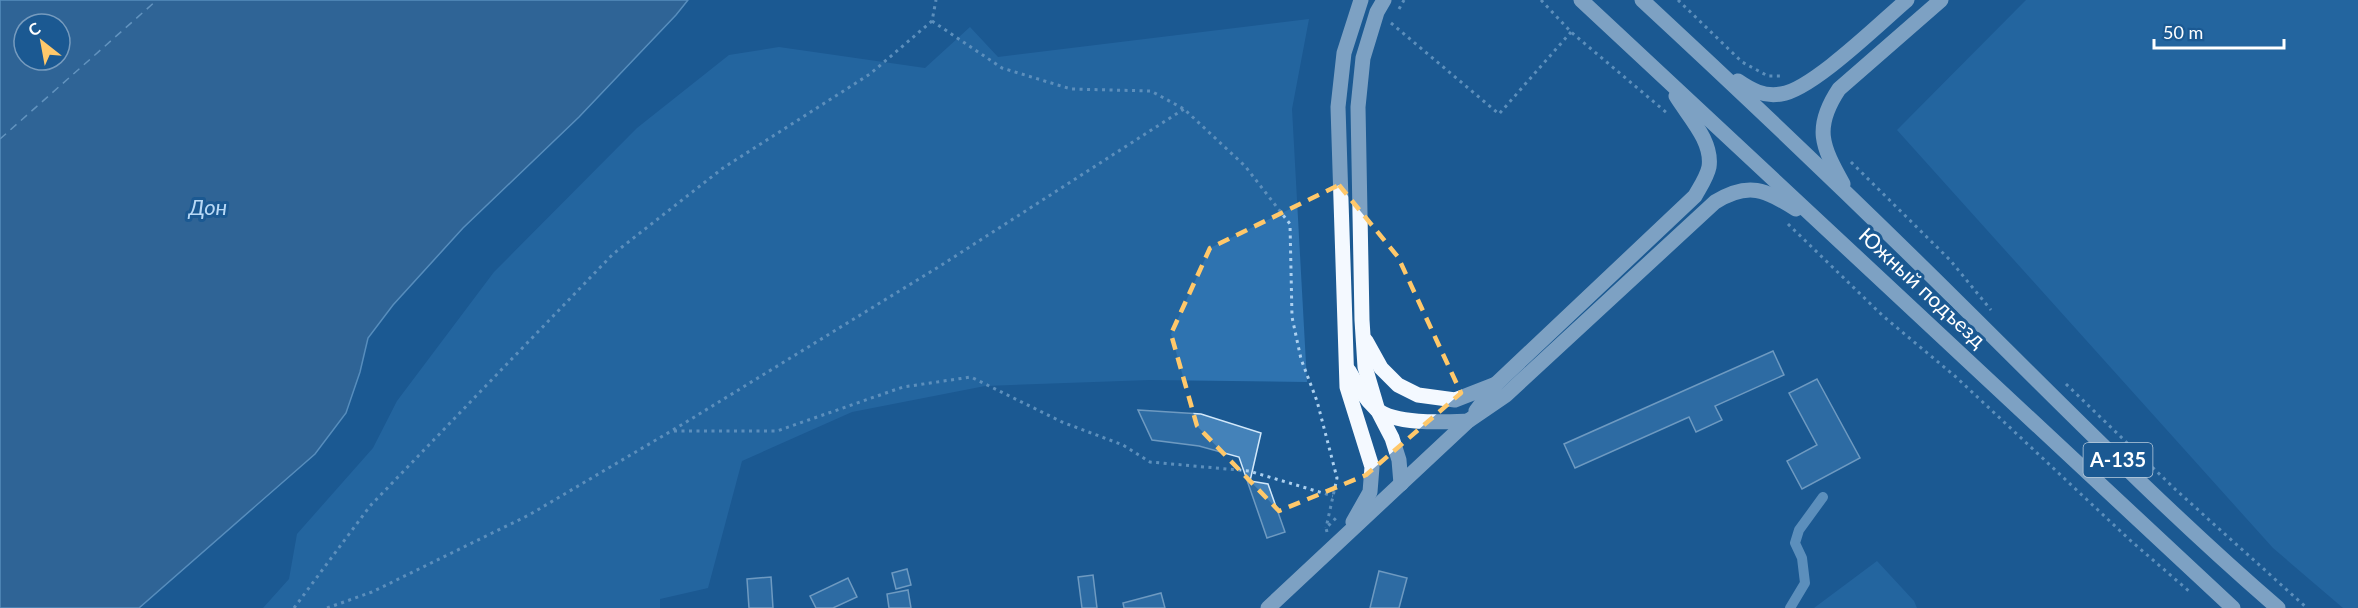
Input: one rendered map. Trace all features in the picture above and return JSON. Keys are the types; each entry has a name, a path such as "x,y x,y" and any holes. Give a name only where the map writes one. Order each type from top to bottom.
{"main road":[{"path":"1346,535 1370,492 1372,467 1347,387 1338,107 1344,53 1361,0"},
{"path":"1384,0 1377,12 1363,58 1358,107 1365,367 1378,411 1400,460 1401,484"},
{"name":"Южный подъезд","path":"1581,0 2233,608"},
{"name":"Южный подъезд","path":"1642,0 1814,162 2060,404 2232,568 2278,608"},
{"path":"1692,47 1752,91 1782,94 1803,86 1821,73 1907,0"},
{"path":"1850,197 1829,160 1823,143 1821,129 1827,106 1839,89 1941,0"},
{"path":"1468,422 1496,384 1695,196 1704,181 1709,168 1706,143 1662,76"},
{"path":"1268,608 1468,422 1506,395 1715,201 1729,193 1756,189 1777,198 1822,225"},
{"path":"1364,337 1381,368 1398,385 1418,395 1455,400 1496,384"},
{"path":"1347,367 1361,392 1378,411 1426,423 1468,422"}],"lane":[{"path":"1790,608 1805,583 1802,558 1795,543 1799,530 1823,497"}],"path":[{"path":"294,608 370,506 613,254 723,168 870,74 932,21 936,0"},
{"path":"1388,32 1404,0"},
{"path":"1541,0 1571,32 1670,116"},
{"path":"1678,0 1742,62 1768,76 1791,76"},
{"path":"932,21 1002,68 1071,90 1151,91 1184,109 1245,166 1290,224 1292,317 1301,359 1317,400 1336,478 1326,528"},
{"path":"1391,22 1499,114 1571,32"},
{"path":"327,608 372,592 529,515 940,266 1184,109"},
{"path":"1849,161 1950,260 1992,311"},
{"path":"1786,222 1883,316 1956,377 2131,542 2191,593"},
{"path":"671,431 777,431 903,387 971,377 1062,422 1122,445 1150,462 1249,471 1333,496"},
{"path":"2066,384 2176,490 2307,608"}],"highlighted area":[{"path":"1339,185 1398,257 1461,393 1366,475 1279,511 1197,426 1171,334 1210,248"}],"shaded area":[{"path":"2026,0 2358,0 2358,608 2343,608 2273,548 1897,130"},
{"path":"1309,19 1292,109 1307,382 1150,380 985,386 852,412 742,461 708,588 660,599 660,608 263,608 289,579 297,534 373,448 397,401 494,272 637,128 729,55 779,47 925,68 970,27 998,57"},
{"path":"1877,561 1914,601 1917,608 1814,608"}],"water":[{"name":"Дон","path":"0,0 688,0 579,117 463,228 393,305 368,338 360,372 346,413 315,454 139,608 0,608"}],"building":[{"path":"1773,351 1784,375 1715,406 1722,420 1696,432 1689,417 1575,468 1564,444"},
{"path":"1817,379 1860,458 1802,489 1787,461 1817,445 1789,393"},
{"path":"1138,410 1201,414 1261,433 1250,481 1268,484 1285,532 1267,538 1239,457 1199,446 1152,440"},
{"path":"907,569 911,585 896,589 892,573"},
{"path":"1379,571 1407,578 1399,608 1370,608"},
{"path":"1093,575 1097,608 1082,608 1078,577"},
{"path":"771,577 773,608 749,608 747,579"},
{"path":"848,578 857,597 833,608 816,608 810,596"},
{"path":"908,590 911,608 889,608 887,594"},
{"path":"1161,593 1165,608 1124,608 1123,603"}],"ferry route":[{"path":"0,139 157,0"}]}
